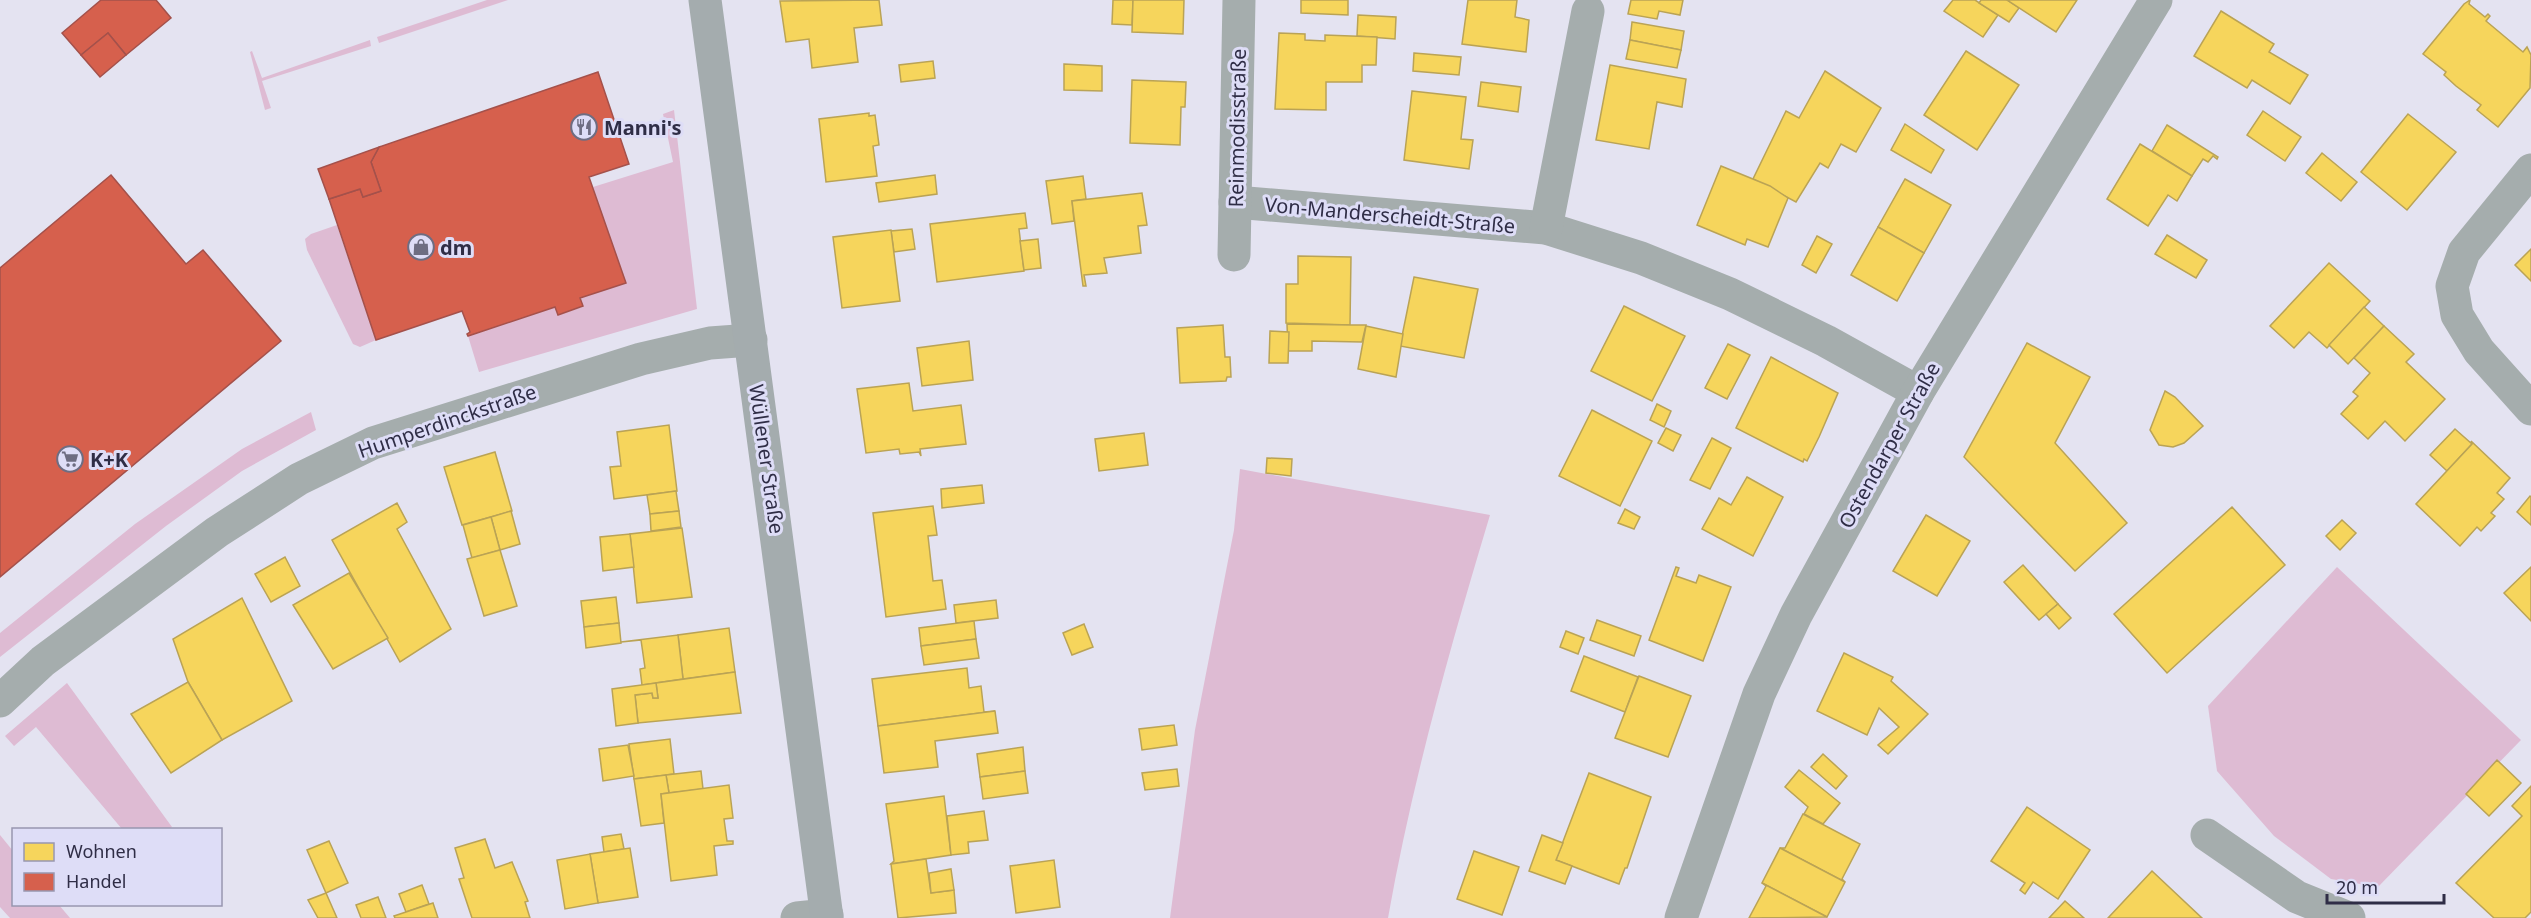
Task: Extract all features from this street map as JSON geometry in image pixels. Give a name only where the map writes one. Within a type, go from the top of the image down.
[{"type":"street","name":"Wüllener Straße","points":[[705,0],[751,340],[817,917]]},
{"type":"street","name":"Reinmodisstraße","points":[[1233,255],[1239,0]]},
{"type":"street","name":"Ostendarper Straße","points":[[1681,918],[1759,694],[1841,531],[1918,392],[2156,0]]},
{"type":"street","points":[[1546,228],[1588,11]]},
{"type":"street","points":[[2531,170],[2464,252],[2452,286],[2457,315],[2479,351],[2531,409]]},
{"type":"street","name":"Von-Manderscheidt-Straße","points":[[1235,202],[1546,228],[1641,258],[1730,294],[1826,342],[1918,392]]},
{"type":"street","name":"Humperdinckstraße","points":[[0,701],[44,661],[217,532],[320,468],[373,443],[581,377],[710,343],[751,340]]},
{"type":"street","points":[[2207,835],[2297,897],[2349,918]]},
{"type":"shaded area","points":[[487,0],[508,0],[379,43],[377,37]]},
{"type":"shaded area","points":[[370,40],[371,46],[262,81],[271,108],[265,110],[250,52],[252,51],[262,78]]},
{"type":"shaded area","points":[[674,110],[697,309],[479,372],[468,336],[555,307],[558,315],[582,307],[580,298],[625,283],[593,187],[673,162],[663,114]]},
{"type":"shaded area","points":[[337,225],[376,340],[360,347],[353,344],[307,250],[305,239],[311,234]]},
{"type":"shaded area","points":[[311,412],[316,430],[242,471],[166,526],[0,657],[0,633],[135,524],[242,449]]},
{"type":"shaded area","points":[[1240,469],[1490,515],[1420,766],[1388,918],[1170,918],[1195,730],[1234,530]]},
{"type":"shaded area","points":[[2337,567],[2521,740],[2378,887],[2331,879],[2274,836],[2217,771],[2208,706]]},
{"type":"shaded area","points":[[67,683],[172,827],[121,828],[36,727],[14,746],[5,736]]},
{"type":"shaded area","points":[[0,835],[12,850],[12,906],[60,906],[70,918],[10,918],[0,907]]},
{"type":"building: Wohnen","points":[[879,0],[882,25],[854,28],[858,62],[812,68],[809,39],[786,42],[780,1]]},
{"type":"building: Wohnen","points":[[1113,0],[1133,0],[1132,25],[1112,24]]},
{"type":"building: Wohnen","points":[[1133,0],[1184,0],[1183,34],[1132,32]]},
{"type":"building: Wohnen","points":[[1301,0],[1348,0],[1348,15],[1301,13]]},
{"type":"building: Wohnen","points":[[1468,0],[1517,0],[1515,17],[1529,20],[1526,52],[1462,44]]},
{"type":"building: Wohnen","points":[[1631,0],[1683,0],[1680,15],[1659,11],[1657,19],[1628,14]]},
{"type":"building: Wohnen","points":[[1953,0],[1975,0],[1998,15],[1983,37],[1944,11]]},
{"type":"building: Wohnen","points":[[1981,0],[2007,0],[2019,8],[2009,22],[1979,3]]},
{"type":"building: Wohnen","points":[[2007,0],[2077,0],[2056,32]]},
{"type":"building: Wohnen","points":[[2470,0],[2469,4],[2485,17],[2488,14],[2490,16],[2486,21],[2523,52],[2527,47],[2531,55],[2530,88],[2498,127],[2477,110],[2481,105],[2456,86],[2444,75],[2446,72],[2423,54],[2464,4]]},
{"type":"building: Wohnen","points":[[2221,11],[2274,44],[2269,52],[2308,75],[2290,104],[2252,80],[2247,88],[2194,56]]},
{"type":"building: Wohnen","points":[[1358,15],[1396,17],[1395,39],[1357,36]]},
{"type":"building: Wohnen","points":[[1632,22],[1684,31],[1681,50],[1630,40]]},
{"type":"building: Wohnen","points":[[1279,33],[1305,34],[1305,40],[1325,41],[1325,35],[1377,37],[1376,65],[1362,65],[1362,82],[1326,82],[1326,110],[1275,109]]},
{"type":"building: Wohnen","points":[[1630,40],[1681,50],[1677,68],[1626,59]]},
{"type":"building: Wohnen","points":[[1966,51],[2019,85],[1977,150],[1924,115]]},
{"type":"building: Wohnen","points":[[1414,53],[1461,57],[1459,75],[1413,71]]},
{"type":"building: Wohnen","points":[[933,61],[935,78],[901,82],[899,65]]},
{"type":"building: Wohnen","points":[[1064,64],[1102,66],[1102,91],[1064,90]]},
{"type":"building: Wohnen","points":[[1610,65],[1686,79],[1682,107],[1657,102],[1649,149],[1596,140]]},
{"type":"building: Wohnen","points":[[1825,71],[1881,108],[1856,152],[1841,144],[1828,168],[1820,163],[1796,202],[1753,179],[1786,111],[1799,118]]},
{"type":"building: Wohnen","points":[[1132,80],[1186,82],[1185,107],[1181,107],[1180,145],[1130,143]]},
{"type":"building: Wohnen","points":[[1481,82],[1521,87],[1518,112],[1478,106]]},
{"type":"building: Wohnen","points":[[1412,91],[1466,97],[1461,139],[1473,140],[1469,169],[1404,160]]},
{"type":"building: Wohnen","points":[[2263,111],[2301,137],[2285,161],[2247,135]]},
{"type":"building: Wohnen","points":[[869,113],[869,116],[875,115],[879,145],[873,146],[877,176],[826,182],[819,119]]},
{"type":"building: Wohnen","points":[[2408,114],[2456,152],[2407,210],[2361,172]]},
{"type":"building: Wohnen","points":[[1905,124],[1944,150],[1931,173],[1891,150]]},
{"type":"building: Wohnen","points":[[2167,125],[2218,157],[2217,159],[2213,156],[2208,162],[2203,159],[2192,176],[2152,151]]},
{"type":"building: Wohnen","points":[[2140,144],[2192,176],[2177,201],[2168,195],[2148,226],[2107,199]]},
{"type":"building: Wohnen","points":[[2322,153],[2357,182],[2341,201],[2306,173]]},
{"type":"building: Wohnen","points":[[1721,166],[1770,186],[1788,198],[1768,247],[1747,239],[1745,245],[1697,225]]},
{"type":"building: Wohnen","points":[[935,175],[937,194],[879,202],[876,183]]},
{"type":"building: Wohnen","points":[[1083,176],[1086,199],[1072,201],[1074,221],[1052,224],[1046,181]]},
{"type":"building: Wohnen","points":[[1905,179],[1951,205],[1924,253],[1878,227]]},
{"type":"building: Wohnen","points":[[1142,193],[1147,225],[1138,226],[1141,253],[1104,258],[1107,273],[1084,275],[1086,286],[1083,286],[1072,201]]},
{"type":"building: Wohnen","points":[[1025,213],[1027,228],[1019,229],[1024,271],[937,282],[930,224]]},
{"type":"building: Wohnen","points":[[1878,227],[1924,253],[1897,301],[1851,275]]},
{"type":"building: Wohnen","points":[[912,229],[915,249],[894,252],[891,231]]},
{"type":"building: Wohnen","points":[[891,230],[900,301],[842,308],[833,237]]},
{"type":"building: Wohnen","points":[[2167,235],[2207,260],[2196,278],[2155,254]]},
{"type":"building: Wohnen","points":[[1817,236],[1832,244],[1816,273],[1802,265]]},
{"type":"building: Wohnen","points":[[1038,239],[1041,268],[1024,270],[1020,241]]},
{"type":"building: Wohnen","points":[[2531,249],[2531,281],[2515,265]]},
{"type":"building: Wohnen","points":[[1298,256],[1351,257],[1350,325],[1286,323],[1286,284],[1298,284]]},
{"type":"building: Wohnen","points":[[2329,263],[2370,301],[2327,348],[2309,332],[2294,348],[2270,326]]},
{"type":"building: Wohnen","points":[[1414,277],[1478,289],[1464,358],[1400,346]]},
{"type":"building: Wohnen","points":[[1624,306],[1685,336],[1652,401],[1591,371]]},
{"type":"building: Wohnen","points":[[2364,307],[2384,326],[2348,364],[2329,345]]},
{"type":"building: Wohnen","points":[[1287,324],[1366,325],[1362,342],[1312,341],[1312,351],[1288,351]]},
{"type":"building: Wohnen","points":[[1223,325],[1225,357],[1230,357],[1231,377],[1227,377],[1226,381],[1180,383],[1177,328]]},
{"type":"building: Wohnen","points":[[1366,326],[1403,334],[1396,377],[1358,369]]},
{"type":"building: Wohnen","points":[[2384,326],[2414,354],[2406,362],[2445,399],[2405,441],[2385,421],[2368,439],[2341,414],[2358,396],[2353,392],[2370,373],[2354,358]]},
{"type":"building: Wohnen","points":[[1270,331],[1289,332],[1288,363],[1269,363]]},
{"type":"building: Wohnen","points":[[969,341],[973,380],[922,386],[917,348]]},
{"type":"building: Wohnen","points":[[2027,343],[2090,377],[2055,443],[2127,523],[2075,571],[1964,457]]},
{"type":"building: Wohnen","points":[[1728,344],[1750,355],[1727,399],[1705,388]]},
{"type":"building: Wohnen","points":[[1771,357],[1838,393],[1807,461],[1804,459],[1803,462],[1736,428]]},
{"type":"building: Wohnen","points":[[909,383],[913,411],[961,405],[966,444],[920,449],[921,456],[919,452],[900,454],[899,449],[866,453],[857,389]]},
{"type":"building: Wohnen","points":[[2165,391],[2175,397],[2203,426],[2184,443],[2173,447],[2159,445],[2150,430]]},
{"type":"building: Wohnen","points":[[1657,404],[1671,411],[1664,427],[1650,420]]},
{"type":"building: Wohnen","points":[[1592,410],[1652,441],[1620,506],[1559,476]]},
{"type":"building: Wohnen","points":[[669,425],[677,491],[614,499],[610,467],[621,466],[617,432]]},
{"type":"building: Wohnen","points":[[1666,428],[1681,435],[1673,451],[1658,443]]},
{"type":"building: Wohnen","points":[[2455,429],[2472,444],[2447,471],[2430,455]]},
{"type":"building: Wohnen","points":[[1144,433],[1148,465],[1099,471],[1095,439]]},
{"type":"building: Wohnen","points":[[1712,438],[1731,448],[1710,489],[1690,480]]},
{"type":"building: Wohnen","points":[[2471,441],[2510,478],[2497,493],[2504,499],[2491,513],[2495,516],[2481,531],[2477,527],[2460,546],[2416,504],[2472,444]]},
{"type":"building: Wohnen","points":[[495,452],[512,511],[462,525],[444,467]]},
{"type":"building: Wohnen","points":[[1267,458],[1292,459],[1291,476],[1266,473]]},
{"type":"building: Wohnen","points":[[1747,477],[1783,497],[1753,556],[1702,529],[1719,498],[1731,505]]},
{"type":"building: Wohnen","points":[[982,485],[984,503],[942,508],[941,489]]},
{"type":"building: Wohnen","points":[[676,491],[679,511],[650,514],[647,495]]},
{"type":"building: Wohnen","points":[[2531,497],[2531,525],[2517,512]]},
{"type":"building: Wohnen","points":[[397,503],[407,522],[397,529],[451,629],[400,662],[332,540]]},
{"type":"building: Wohnen","points":[[933,506],[937,535],[928,536],[933,581],[942,580],[946,609],[886,617],[873,513]]},
{"type":"building: Wohnen","points":[[2232,507],[2285,565],[2167,673],[2114,614]]},
{"type":"building: Wohnen","points":[[1625,509],[1640,517],[1634,529],[1618,523]]},
{"type":"building: Wohnen","points":[[511,511],[520,544],[500,550],[491,517]]},
{"type":"building: Wohnen","points":[[679,511],[681,527],[651,531],[650,514]]},
{"type":"building: Wohnen","points":[[1926,515],[1970,541],[1937,596],[1893,571]]},
{"type":"building: Wohnen","points":[[491,517],[500,550],[472,558],[463,525]]},
{"type":"building: Wohnen","points":[[2342,520],[2356,533],[2340,550],[2326,536]]},
{"type":"building: Wohnen","points":[[682,528],[692,597],[637,603],[630,534]]},
{"type":"building: Wohnen","points":[[630,534],[634,567],[603,571],[600,537]]},
{"type":"building: Wohnen","points":[[500,550],[517,606],[484,616],[467,559]]},
{"type":"building: Wohnen","points":[[285,557],[300,586],[271,602],[255,574]]},
{"type":"building: Wohnen","points":[[2023,565],[2058,604],[2039,620],[2004,582]]},
{"type":"building: Wohnen","points":[[1676,567],[1679,568],[1676,576],[1696,583],[1699,575],[1731,587],[1703,661],[1649,640]]},
{"type":"building: Wohnen","points":[[2531,567],[2531,621],[2504,593]]},
{"type":"building: Wohnen","points":[[349,573],[388,638],[333,669],[293,605]]},
{"type":"building: Wohnen","points":[[616,597],[619,623],[584,627],[581,601]]},
{"type":"building: Wohnen","points":[[242,598],[292,701],[222,740],[188,682],[173,639]]},
{"type":"building: Wohnen","points":[[996,600],[998,618],[956,623],[954,605]]},
{"type":"building: Wohnen","points":[[2058,604],[2071,618],[2059,629],[2046,614]]},
{"type":"building: Wohnen","points":[[1597,620],[1641,636],[1634,656],[1590,640]]},
{"type":"building: Wohnen","points":[[974,621],[976,639],[921,646],[919,628]]},
{"type":"building: Wohnen","points":[[619,623],[621,643],[586,648],[584,627]]},
{"type":"building: Wohnen","points":[[1084,624],[1093,647],[1072,655],[1063,633]]},
{"type":"building: Wohnen","points":[[729,628],[735,672],[683,679],[678,635]]},
{"type":"building: Wohnen","points":[[1566,631],[1584,638],[1578,654],[1560,647]]},
{"type":"building: Wohnen","points":[[678,635],[683,679],[642,685],[640,669],[645,668],[641,640],[621,642]]},
{"type":"building: Wohnen","points":[[976,639],[979,658],[924,665],[921,646]]},
{"type":"building: Wohnen","points":[[1844,653],[1893,677],[1891,681],[1928,714],[1888,754],[1878,745],[1899,727],[1879,708],[1867,735],[1817,711]]},
{"type":"building: Wohnen","points":[[1584,656],[1638,677],[1625,712],[1571,691]]},
{"type":"building: Wohnen","points":[[967,668],[969,688],[981,686],[984,712],[995,711],[878,726],[872,679]]},
{"type":"building: Wohnen","points":[[735,672],[741,713],[638,723],[635,695],[652,693],[653,698],[658,698],[656,683]]},
{"type":"building: Wohnen","points":[[1639,676],[1691,696],[1668,757],[1615,738]]},
{"type":"building: Wohnen","points":[[188,682],[222,740],[171,773],[131,714]]},
{"type":"building: Wohnen","points":[[656,683],[658,698],[653,698],[652,693],[635,695],[638,723],[616,726],[612,689]]},
{"type":"building: Wohnen","points":[[995,711],[998,733],[935,741],[938,767],[884,773],[878,726]]},
{"type":"building: Wohnen","points":[[1174,725],[1177,745],[1142,750],[1139,729]]},
{"type":"building: Wohnen","points":[[670,739],[674,774],[634,779],[629,744]]},
{"type":"building: Wohnen","points":[[628,745],[634,776],[603,781],[599,749]]},
{"type":"building: Wohnen","points":[[1023,747],[1025,771],[980,777],[977,754]]},
{"type":"building: Wohnen","points":[[1823,754],[1847,776],[1836,789],[1811,767]]},
{"type":"building: Wohnen","points":[[2497,760],[2521,783],[2489,816],[2466,794]]},
{"type":"building: Wohnen","points":[[1177,769],[1179,786],[1145,790],[1142,773]]},
{"type":"building: Wohnen","points":[[1799,770],[1840,803],[1823,824],[1804,814],[1808,807],[1785,787]]},
{"type":"building: Wohnen","points":[[701,771],[703,789],[669,793],[666,775]]},
{"type":"building: Wohnen","points":[[1025,771],[1028,793],[983,799],[980,777]]},
{"type":"building: Wohnen","points":[[1589,773],[1651,797],[1627,868],[1619,884],[1556,860]]},
{"type":"building: Wohnen","points":[[666,775],[669,793],[661,794],[664,823],[641,826],[634,779]]},
{"type":"building: Wohnen","points":[[729,785],[733,818],[724,819],[727,841],[733,841],[733,844],[714,846],[717,875],[671,881],[661,794]]},
{"type":"building: Wohnen","points":[[2531,786],[2531,912],[2525,918],[2494,918],[2456,883],[2522,816],[2512,806]]},
{"type":"building: Wohnen","points":[[944,796],[951,855],[891,864],[894,861],[886,804]]},
{"type":"building: Wohnen","points":[[2027,807],[2090,850],[2058,899],[2033,882],[2025,894],[2020,890],[2025,883],[1991,861]]},
{"type":"building: Wohnen","points":[[984,811],[988,840],[968,842],[969,853],[951,855],[947,816]]},
{"type":"building: Wohnen","points":[[1803,814],[1860,844],[1842,879],[1845,882],[1780,848],[1785,848]]},
{"type":"building: Wohnen","points":[[621,834],[624,849],[604,852],[602,837]]},
{"type":"building: Wohnen","points":[[1542,835],[1563,843],[1556,860],[1572,866],[1565,884],[1529,871]]},
{"type":"building: Wohnen","points":[[485,839],[495,868],[512,862],[528,901],[525,902],[530,918],[472,918],[459,879],[464,878],[455,848]]},
{"type":"building: Wohnen","points":[[329,841],[348,883],[326,893],[307,850]]},
{"type":"building: Wohnen","points":[[630,848],[638,897],[598,903],[590,854]]},
{"type":"building: Wohnen","points":[[1780,848],[1845,882],[1827,917],[1762,883]]},
{"type":"building: Wohnen","points":[[1474,851],[1519,867],[1502,915],[1457,899]]},
{"type":"building: Wohnen","points":[[590,854],[598,903],[565,909],[557,860]]},
{"type":"building: Wohnen","points":[[926,859],[931,893],[954,890],[956,913],[898,918],[891,864]]},
{"type":"building: Wohnen","points":[[1054,860],[1060,907],[1016,913],[1010,866]]},
{"type":"building: Wohnen","points":[[951,869],[954,890],[931,893],[929,873]]},
{"type":"building: Wohnen","points":[[2152,871],[2202,918],[2108,918]]},
{"type":"building: Wohnen","points":[[1762,883],[1827,917],[1749,918],[1766,886]]},
{"type":"building: Wohnen","points":[[422,885],[429,904],[406,912],[399,894]]},
{"type":"building: Wohnen","points":[[326,893],[337,918],[318,918],[308,900]]},
{"type":"building: Wohnen","points":[[378,897],[386,918],[361,918],[356,905]]},
{"type":"building: Wohnen","points":[[2065,901],[2084,918],[2049,918]]},
{"type":"building: Wohnen","points":[[433,903],[438,918],[395,918],[394,916]]},
{"type":"building: Handel","points":[[101,0],[156,0],[171,18],[126,55],[108,33],[81,55],[62,33]]},
{"type":"building: Handel","points":[[108,33],[126,55],[100,77],[81,55]]},
{"type":"building: Handel","points":[[598,72],[629,164],[589,177],[626,283],[580,298],[583,306],[558,315],[555,307],[468,336],[470,332],[462,311],[376,340],[329,199],[360,189],[363,197],[381,191],[371,162],[379,147]]},
{"type":"building: Handel","points":[[379,147],[371,162],[381,191],[363,197],[360,189],[329,199],[318,169]]},
{"type":"building: Handel","name":"K+K","points":[[111,175],[186,264],[203,250],[281,341],[0,577],[0,268]]},
{"type":"place","name":"Manni's","points":[[584,127]]},
{"type":"place","name":"dm","points":[[421,247]]},
{"type":"place","name":"K+K","points":[[70,459]]}]
